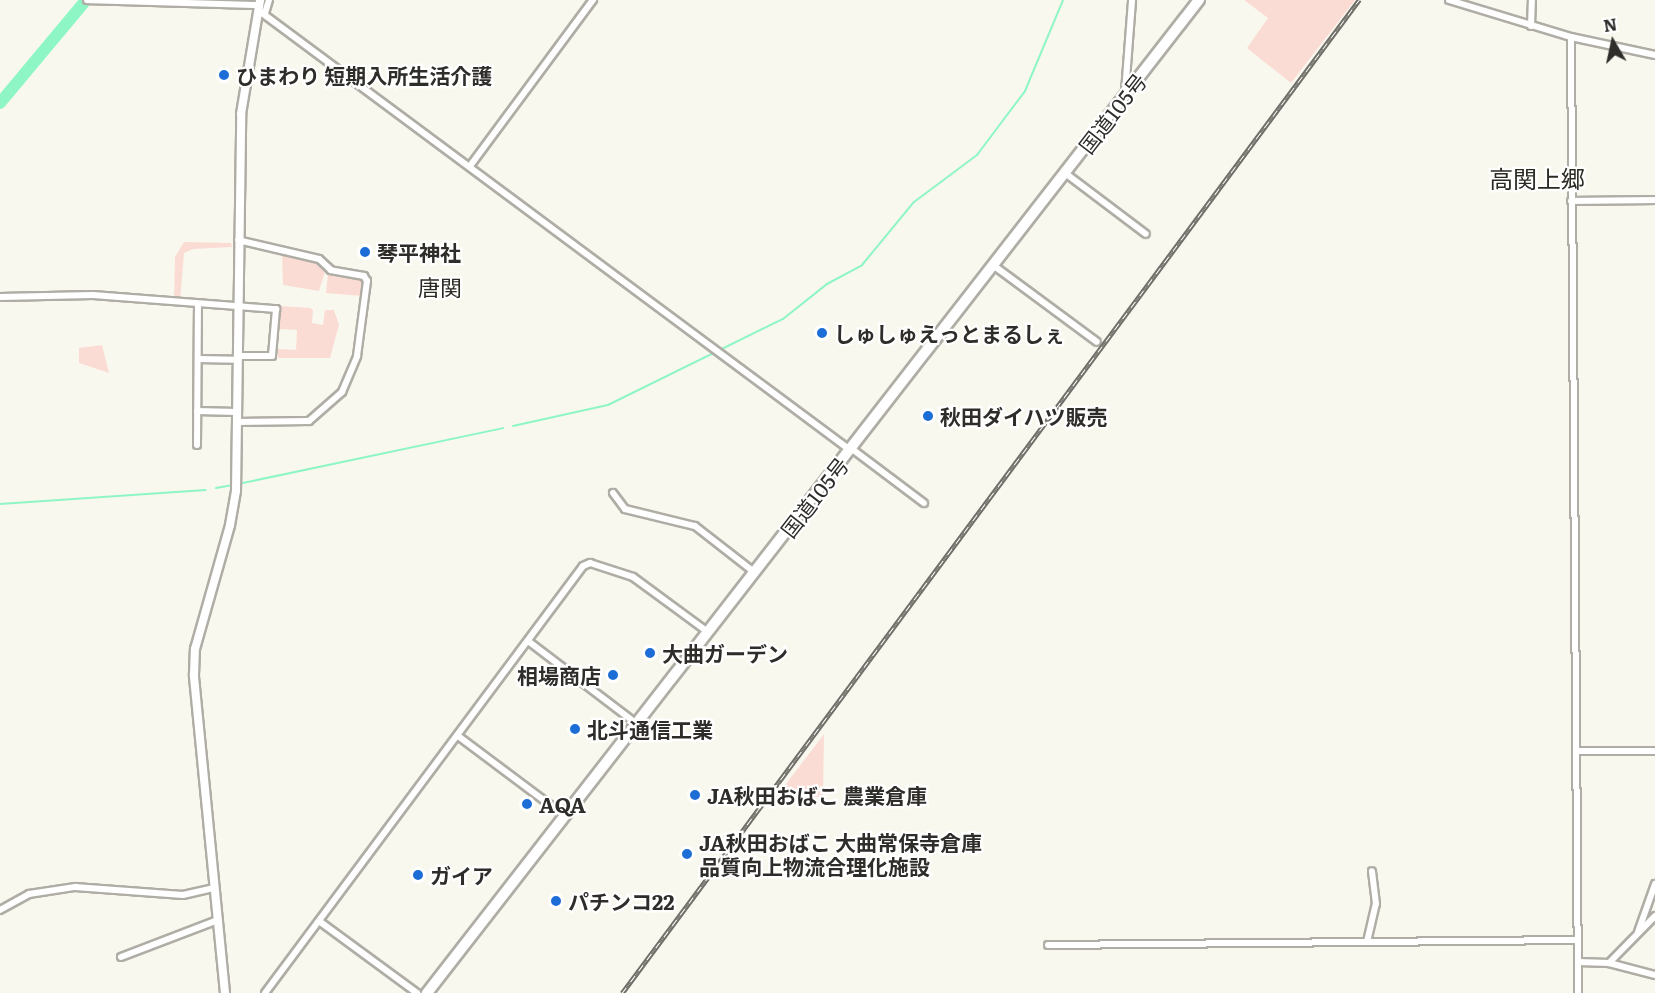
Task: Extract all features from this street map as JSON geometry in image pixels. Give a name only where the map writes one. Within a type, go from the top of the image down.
[{"type":"highway","name":"国道105号","points":[[427,993],[1199,0]]},
{"type":"street","points":[[225,993],[194,675],[195,650],[230,525],[236,485],[241,114],[261,7],[269,0]]},
{"type":"street","points":[[470,166],[593,0]]},
{"type":"street","points":[[1125,97],[1132,0]]},
{"type":"street","points":[[1449,0],[1571,37],[1655,55]]},
{"type":"street","points":[[1531,26],[1532,0]]},
{"type":"street","points":[[88,1],[261,7],[470,166],[924,503]]},
{"type":"street","points":[[1571,37],[1578,993]]},
{"type":"street","points":[[1065,173],[1146,234]]},
{"type":"street","points":[[1571,201],[1655,200]]},
{"type":"street","points":[[236,422],[309,421],[342,392],[357,356],[367,281],[364,276],[331,270],[319,259],[238,240]]},
{"type":"street","points":[[993,265],[1097,342]]},
{"type":"street","points":[[0,297],[93,295],[198,306],[276,309],[272,356],[198,359]]},
{"type":"street","points":[[197,445],[198,306]]},
{"type":"street","points":[[197,411],[237,412]]},
{"type":"street","points":[[613,493],[625,508],[695,526],[754,572]]},
{"type":"street","points":[[265,993],[583,566],[590,563],[633,577],[708,632]]},
{"type":"street","points":[[528,641],[637,724]]},
{"type":"street","points":[[458,736],[565,816]]},
{"type":"street","points":[[1576,751],[1655,751]]},
{"type":"street","points":[[1367,942],[1376,904],[1372,871]]},
{"type":"street","points":[[1638,933],[1655,884]]},
{"type":"street","points":[[0,910],[29,894],[75,887],[183,895],[214,888]]},
{"type":"street","points":[[1609,963],[1655,916]]},
{"type":"street","points":[[121,957],[218,920]]},
{"type":"street","points":[[319,921],[417,993]]},
{"type":"street","points":[[1048,945],[1578,940]]},
{"type":"street","points":[[1578,962],[1609,963],[1655,975]]},
{"type":"shaded area","points":[[1244,0],[1355,0],[1291,83],[1247,48],[1268,18]]},
{"type":"shaded area","points":[[184,242],[231,243],[232,247],[193,249],[184,253],[180,302],[174,300],[175,257]]},
{"type":"shaded area","points":[[282,253],[320,263],[325,272],[319,291],[283,285]]},
{"type":"shaded area","points":[[328,273],[359,278],[364,285],[362,296],[326,293]]},
{"type":"shaded area","points":[[280,306],[310,308],[313,310],[312,323],[323,325],[325,310],[334,310],[339,325],[330,358],[278,358],[278,349],[296,350],[297,330],[279,329]]},
{"type":"shaded area","points":[[102,345],[109,373],[79,363],[79,348]]},
{"type":"shaded area","points":[[824,734],[823,797],[776,797]]},
{"type":"waterway","points":[[0,103],[86,0]]},
{"type":"waterway","points":[[513,426],[608,405],[783,319],[827,284],[862,265],[914,202],[977,155],[1025,91],[1063,0]]},
{"type":"waterway","points":[[238,484],[503,428]]},
{"type":"waterway","points":[[216,488],[233,485]]},
{"type":"waterway","points":[[0,504],[206,490]]},
{"type":"railway","points":[[622,993],[1359,0]]},
{"type":"place","name":"ひまわり 短期入所生活介護","points":[[224,75]]},
{"type":"place","name":"琴平神社","points":[[365,252]]},
{"type":"place","name":"しゅしゅえっとまるしぇ","points":[[822,333]]},
{"type":"place","name":"秋田ダイハツ販売","points":[[928,416]]},
{"type":"place","name":"大曲ガーデン","points":[[650,653]]},
{"type":"place","name":"相場商店","points":[[613,675]]},
{"type":"place","name":"北斗通信工業","points":[[575,729]]},
{"type":"place","name":"JA秋田おばこ 農業倉庫","points":[[695,795]]},
{"type":"place","name":"AQA","points":[[527,804]]},
{"type":"place","name":"JA秋田おばこ 大曲常保寺倉庫 品質向上物流合理化施設","points":[[687,854]]},
{"type":"place","name":"ガイア","points":[[418,875]]},
{"type":"place","name":"パチンコ22","points":[[556,901]]},
{"type":"district","name":"高関上郷","points":[[1537,178]]},
{"type":"district","name":"唐関","points":[[440,287]]}]
